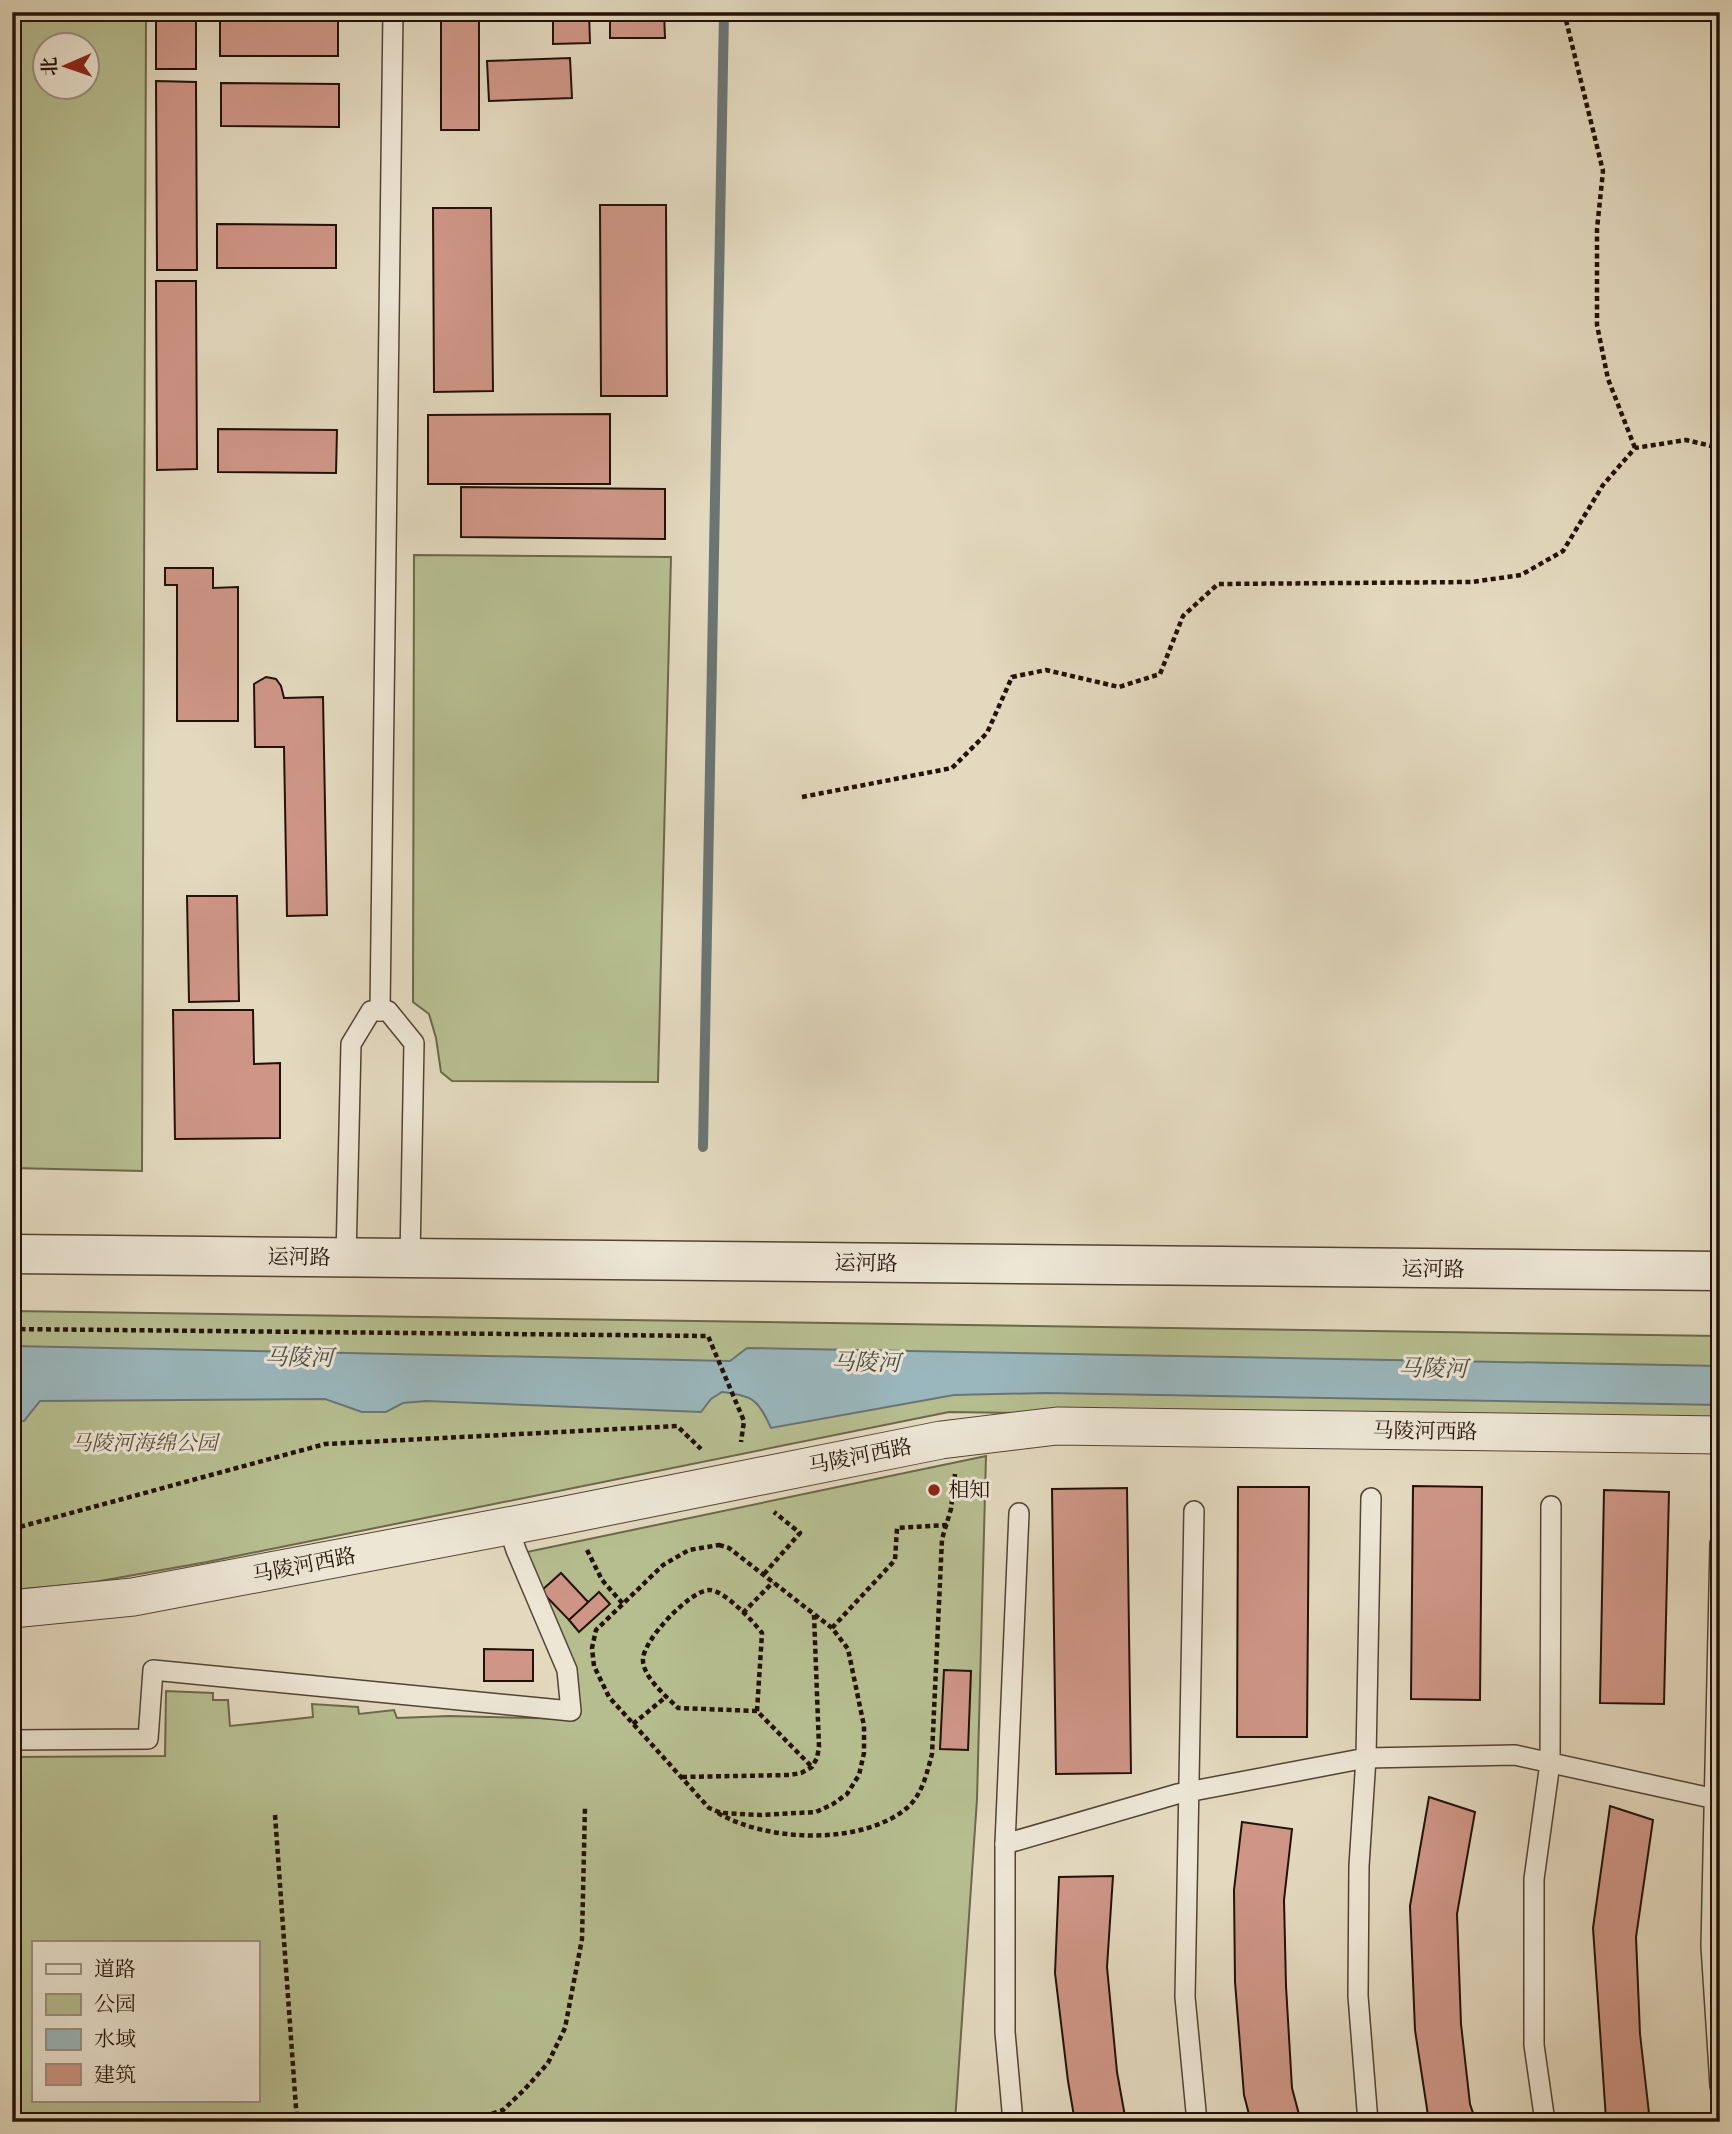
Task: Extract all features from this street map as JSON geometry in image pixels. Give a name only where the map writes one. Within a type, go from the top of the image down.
[{"type":"street","name":"运河路","points":[[12,1254],[1720,1271]]},
{"type":"street","name":"马陵河西路","points":[[12,1609],[133,1597],[956,1438],[1057,1426],[1720,1435]]},
{"type":"lane","points":[[380,1011],[393,12]]},
{"type":"lane","points":[[346,1258],[351,1044],[371,1011],[388,1011],[414,1043],[410,1258]]},
{"type":"lane","points":[[1368,2122],[1358,1996],[1359,1866],[1366,1758],[1371,1498]]},
{"type":"lane","points":[[1545,2122],[1534,2045],[1534,1879],[1550,1763],[1551,1506]]},
{"type":"lane","points":[[1194,1511],[1185,1997],[1197,2122]]},
{"type":"lane","points":[[1013,2122],[1005,2032],[1005,1844],[1019,1513]]},
{"type":"lane","points":[[12,1740],[148,1740],[153,1670],[571,1711],[567,1670],[508,1526]]},
{"type":"lane","points":[[1720,1544],[1717,1799],[1711,1946],[1720,2086]]},
{"type":"lane","points":[[1005,1844],[1188,1791],[1366,1758],[1515,1755],[1717,1799]]},
{"type":"path","points":[[1564,12],[1603,171],[1597,229],[1597,325],[1608,379],[1635,448]]},
{"type":"path","points":[[802,797],[952,768],[986,733],[1012,677],[1046,670],[1119,687],[1160,674],[1183,616],[1219,584],[1472,582],[1521,575],[1563,551],[1603,485],[1635,448],[1686,440],[1720,448]]},
{"type":"path","points":[[12,1329],[708,1336],[744,1421]]},
{"type":"path","points":[[12,1529],[325,1444],[677,1426],[736,1481],[800,1532],[764,1574]]},
{"type":"path","points":[[709,1808],[721,1813],[797,1814],[816,1812],[847,1794],[859,1775],[864,1753],[864,1726],[848,1649],[832,1628],[729,1548],[719,1545],[690,1550],[674,1557],[596,1630],[592,1648],[594,1666],[609,1697],[709,1808],[747,1828],[799,1835],[859,1831],[888,1821],[909,1805],[924,1784],[932,1754],[942,1539],[954,1492],[956,1438]]},
{"type":"path","points":[[573,1513],[602,1580],[623,1604]]},
{"type":"path","points":[[832,1628],[895,1560],[897,1528],[947,1525]]},
{"type":"path","points":[[743,1613],[773,1582]]},
{"type":"path","points":[[757,1711],[762,1633],[721,1593],[711,1590],[702,1592],[691,1598],[649,1639],[643,1650],[645,1670],[678,1708],[757,1711],[812,1767]]},
{"type":"path","points":[[681,1777],[789,1775],[812,1767],[817,1758],[819,1735],[814,1615]]},
{"type":"path","points":[[633,1724],[667,1696]]},
{"type":"path","points":[[468,2122],[503,2110],[524,2090],[548,2063],[565,2028],[582,1939],[585,1807]]},
{"type":"path","points":[[275,1815],[298,2122]]},
{"type":"green space","points":[[12,12],[146,12],[142,1171],[12,1168]]},
{"type":"green space","points":[[414,555],[671,557],[658,1082],[452,1081],[441,1072],[429,1014],[413,1002]]},
{"type":"green space","name":"马陵河海绵公园","points":[[12,1311],[1720,1336],[1720,1423],[949,1412],[207,1562],[89,1583],[12,1590]]},
{"type":"green space","points":[[986,1456],[977,1799],[955,2122],[12,2122],[12,1757],[165,1756],[166,1691],[213,1693],[213,1700],[228,1700],[230,1726],[313,1717],[312,1704],[358,1707],[359,1714],[394,1710],[397,1718],[449,1716],[572,1719],[527,1552]]},
{"type":"water","name":"马陵河","points":[[12,1346],[730,1361],[747,1348],[1720,1366],[1720,1405],[1046,1393],[954,1395],[771,1428],[753,1401],[741,1395],[722,1392],[711,1399],[701,1412],[426,1401],[403,1403],[386,1412],[362,1412],[325,1399],[40,1401],[24,1421],[12,1422]]},
{"type":"building","points":[[156,12],[196,12],[196,69],[156,69]]},
{"type":"building","points":[[441,12],[479,12],[479,130],[441,130]]},
{"type":"building","points":[[553,12],[589,12],[590,43],[553,44]]},
{"type":"building","points":[[610,12],[664,12],[665,38],[610,38]]},
{"type":"building","points":[[220,13],[338,13],[338,56],[220,56]]},
{"type":"building","points":[[570,58],[572,98],[489,101],[487,61]]},
{"type":"building","points":[[156,81],[196,82],[197,270],[157,270]]},
{"type":"building","points":[[221,83],[339,84],[339,127],[221,126]]},
{"type":"building","points":[[600,205],[666,205],[667,396],[601,396]]},
{"type":"building","points":[[433,208],[491,208],[493,391],[434,392]]},
{"type":"building","points":[[217,224],[336,225],[336,268],[217,268]]},
{"type":"building","points":[[156,281],[196,281],[197,469],[157,470]]},
{"type":"building","points":[[610,414],[610,484],[428,484],[428,415]]},
{"type":"building","points":[[218,429],[337,430],[336,473],[218,472]]},
{"type":"building","points":[[461,487],[665,489],[665,539],[461,537]]},
{"type":"building","points":[[165,568],[213,568],[213,588],[238,587],[238,721],[177,721],[177,585],[165,585]]},
{"type":"building","points":[[266,677],[276,679],[284,698],[323,697],[327,915],[287,916],[284,747],[255,747],[254,684]]},
{"type":"building","points":[[187,896],[237,896],[239,1001],[189,1002]]},
{"type":"building","points":[[173,1010],[253,1010],[254,1064],[280,1063],[280,1138],[175,1139]]},
{"type":"building","points":[[1413,1486],[1482,1487],[1480,1700],[1411,1699]]},
{"type":"building","points":[[1238,1487],[1309,1487],[1307,1737],[1237,1737]]},
{"type":"building","points":[[1127,1488],[1131,1773],[1056,1774],[1052,1489]]},
{"type":"building","points":[[1604,1490],[1669,1492],[1664,1704],[1600,1703]]},
{"type":"building","points":[[561,1573],[589,1603],[569,1620],[541,1591]]},
{"type":"building","points":[[599,1592],[610,1604],[579,1632],[569,1620]]},
{"type":"building","points":[[484,1649],[533,1650],[533,1681],[484,1681]]},
{"type":"building","points":[[944,1670],[971,1671],[968,1750],[940,1749]]},
{"type":"building","points":[[1429,1797],[1475,1812],[1457,1914],[1461,2024],[1470,2104],[1476,2122],[1429,2122],[1415,2030],[1410,1906]]},
{"type":"building","points":[[1610,1806],[1653,1820],[1636,1937],[1640,2034],[1650,2122],[1607,2122],[1606,2119],[1593,1928]]},
{"type":"building","points":[[1242,1822],[1292,1829],[1284,1900],[1286,1986],[1292,2088],[1301,2122],[1251,2122],[1244,2095],[1235,1982],[1234,1890]]},
{"type":"building","points":[[1113,1876],[1107,1967],[1117,2072],[1126,2122],[1075,2122],[1055,1973],[1059,1877]]},
{"type":"waterway","points":[[703,1147],[724,12]]},
{"type":"place","name":"相知","points":[[934,1490]]}]
